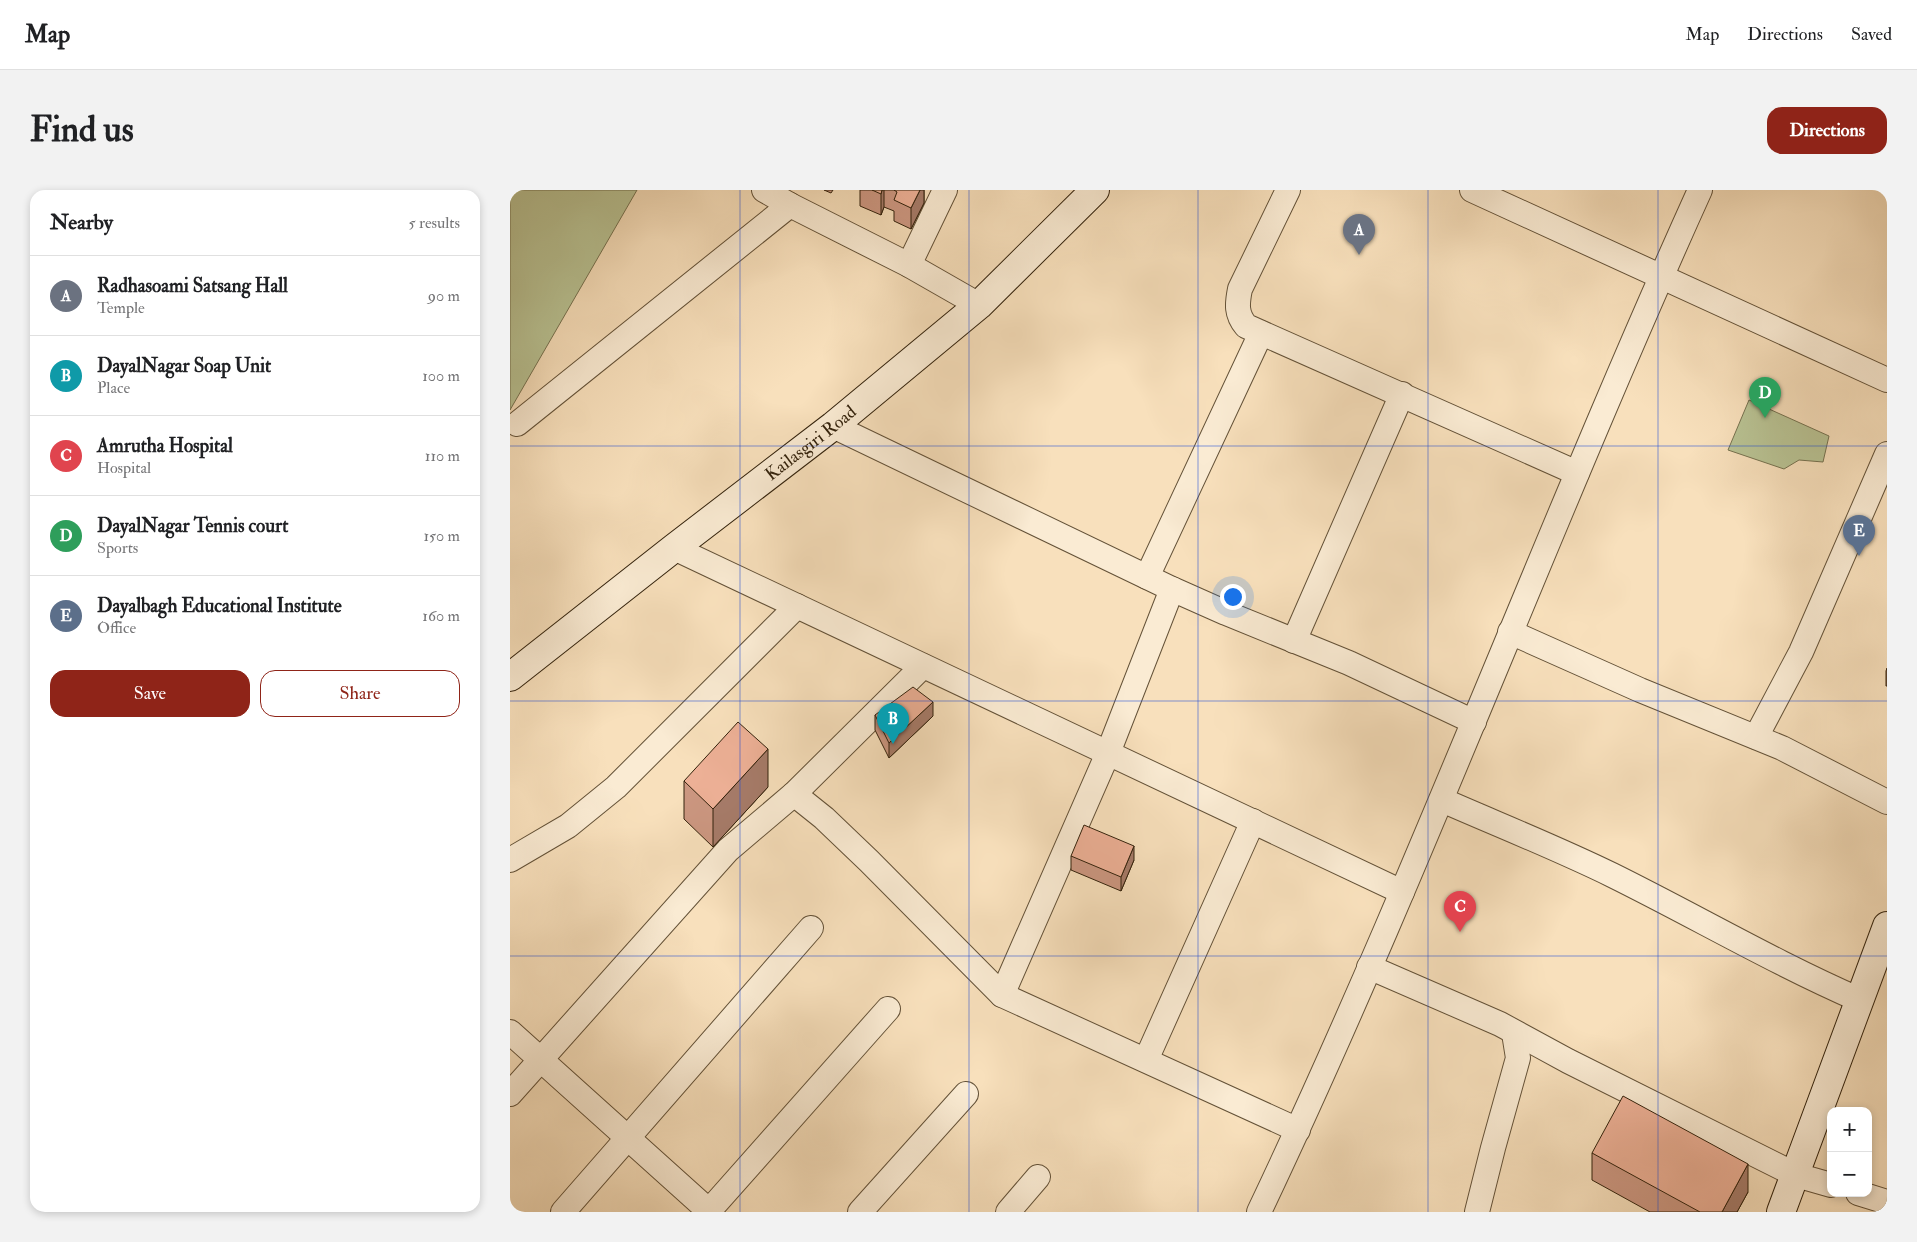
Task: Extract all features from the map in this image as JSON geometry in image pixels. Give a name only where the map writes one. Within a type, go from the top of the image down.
[{"type":"street","points":[[764,190],[909,265],[979,305]]},
{"type":"street","points":[[909,265],[945,190]]},
{"type":"street","name":"Kailasgiri Road","points":[[510,677],[833,426],[979,305],[1095,190]]},
{"type":"street","points":[[1288,190],[1240,289],[1237,306],[1239,318],[1246,326],[1577,473]]},
{"type":"street","points":[[1472,190],[1887,380]]},
{"type":"street","points":[[1259,1212],[1298,1130],[1442,800],[1577,473],[1700,190]]},
{"type":"street","points":[[517,424],[790,205]]},
{"type":"street","points":[[1147,577],[1262,333]]},
{"type":"street","points":[[1294,641],[1402,394]]},
{"type":"street","points":[[833,426],[1172,589],[1349,663],[1474,722]]},
{"type":"street","points":[[1756,737],[1801,652],[1887,454]]},
{"type":"street","points":[[674,548],[1402,892]]},
{"type":"street","points":[[1002,995],[1108,753],[1172,589]]},
{"type":"street","points":[[510,860],[568,826],[616,787],[797,606]]},
{"type":"street","points":[[1510,632],[1640,690],[1782,748],[1887,802]]},
{"type":"street","points":[[510,1094],[728,850],[794,794],[923,666]]},
{"type":"street","points":[[794,794],[824,818],[870,861],[1002,995],[1298,1130]]},
{"type":"street","points":[[1442,800],[1612,875],[1818,981],[1860,1000]]},
{"type":"street","points":[[1146,1060],[1253,821]]},
{"type":"street","points":[[1781,1212],[1887,926]]},
{"type":"street","points":[[563,1212],[811,928]]},
{"type":"street","points":[[1369,967],[1500,1024],[1796,1175],[1827,1184]]},
{"type":"street","points":[[510,1032],[629,1137],[709,1212],[888,1009]]},
{"type":"street","points":[[1478,1212],[1493,1148],[1518,1058],[1514,1032]]},
{"type":"street","points":[[860,1212],[966,1094]]},
{"type":"street","points":[[1008,1212],[1038,1177]]},
{"type":"street","points":[[1871,1197],[1887,1202]]},
{"type":"green space","points":[[510,190],[637,190],[510,410]]},
{"type":"green space","points":[[1749,400],[1829,436],[1823,462],[1799,460],[1784,469],[1728,450]]},
{"type":"building","points":[[872,190],[882,190],[881,194]]},
{"type":"building","points":[[894,190],[920,190],[911,208],[894,200],[897,192]]},
{"type":"building","points":[[913,687],[933,702],[889,743],[875,715]]},
{"type":"building","points":[[738,722],[768,749],[713,809],[684,781]]},
{"type":"building","points":[[1084,825],[1134,846],[1121,877],[1071,856]]},
{"type":"building","points":[[1623,1096],[1748,1164],[1722,1212],[1700,1212],[1592,1153]]},
{"type":"place","name":"Radhasoami Satsang Hall","points":[[1359,255]]},
{"type":"place","name":"DayalNagar Tennis court","points":[[1765,418]]},
{"type":"place","name":"Dayalbagh Educational Institute","points":[[1859,556]]},
{"type":"place","name":"DayalNagar Soap Unit","points":[[893,744]]},
{"type":"place","name":"Amrutha Hospital","points":[[1460,932]]}]
